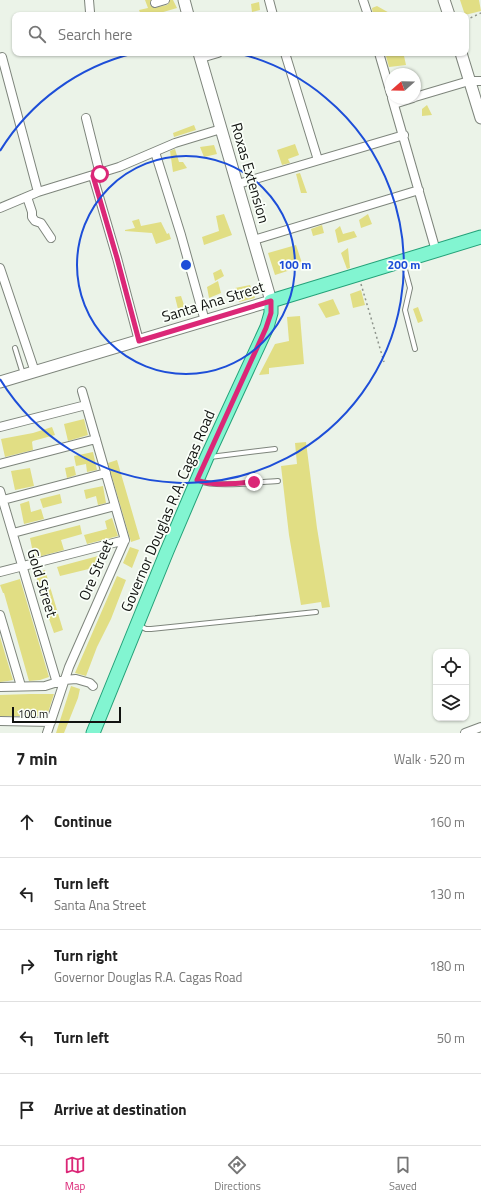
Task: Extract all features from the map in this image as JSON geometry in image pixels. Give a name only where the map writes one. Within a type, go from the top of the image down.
[{"type":"main road","points":[[184,0],[187,12]]},
{"type":"main road","points":[[444,0],[448,12]]},
{"type":"main road","name":"Roxas Extension","points":[[200,56],[271,301]]},
{"type":"main road","points":[[462,56],[481,118]]},
{"type":"main road","name":"Santa Ana Street","points":[[0,382],[481,237]]},
{"type":"main road","name":"Governor Douglas R.A. Cagas Road","points":[[93,733],[197,480],[266,328],[271,313],[271,301]]},
{"type":"street","points":[[89,0],[90,12]]},
{"type":"street","points":[[155,3],[165,0]]},
{"type":"street","points":[[269,0],[273,12]]},
{"type":"street","points":[[363,0],[367,12]]},
{"type":"street","points":[[286,56],[318,160]]},
{"type":"street","points":[[380,56],[385,74]]},
{"type":"street","points":[[2,57],[38,192]]},
{"type":"street","points":[[421,96],[470,81],[481,81]]},
{"type":"street","points":[[394,104],[436,250]]},
{"type":"street","points":[[86,118],[97,175],[139,341]]},
{"type":"street","points":[[0,208],[38,192],[119,167],[175,143],[221,129]]},
{"type":"street","points":[[238,184],[404,135]]},
{"type":"street","points":[[155,152],[181,234],[204,321]]},
{"type":"street","points":[[254,240],[419,190]]},
{"type":"street","points":[[27,197],[32,212],[32,217],[35,222],[41,223],[51,238]]},
{"type":"street","points":[[0,268],[29,374]]},
{"type":"street","name":"Ore Street","points":[[47,733],[61,682],[125,540],[82,391]]},
{"type":"street","points":[[0,427],[86,405]]},
{"type":"street","points":[[0,464],[96,439]]},
{"type":"street","points":[[3,500],[106,473]]},
{"type":"street","name":"Gold Street","points":[[0,491],[22,566],[61,682]]},
{"type":"street","points":[[13,533],[115,506]]},
{"type":"street","points":[[0,572],[125,540]]},
{"type":"street","points":[[0,616],[21,686]]},
{"type":"street","points":[[0,687],[45,686],[61,682]]},
{"type":"street","points":[[0,722],[51,722]]},
{"type":"street","points":[[465,733],[481,727]]},
{"type":"lane","points":[[403,261],[410,288],[406,303],[406,317],[415,349]]},
{"type":"lane","points":[[15,348],[29,374]]},
{"type":"lane","points":[[207,457],[275,449]]},
{"type":"lane","points":[[197,480],[204,483],[220,484],[278,481]]},
{"type":"lane","points":[[137,625],[146,629],[151,629],[316,612]]},
{"type":"path","points":[[469,19],[481,13]]},
{"type":"path","points":[[358,274],[384,362]]},
{"type":"building","points":[[145,0],[151,0],[150,5],[154,8],[167,5],[170,0],[173,0],[177,8],[163,12],[140,12],[139,10],[148,8]]},
{"type":"building","points":[[460,0],[479,0],[481,11],[469,14],[469,12],[464,12]]},
{"type":"building","points":[[259,2],[260,10],[252,12],[251,4]]},
{"type":"building","points":[[377,6],[388,12],[373,12],[372,8]]},
{"type":"building","points":[[386,56],[404,56],[406,65],[389,67]]},
{"type":"building","points":[[427,105],[432,115],[422,116],[422,109]]},
{"type":"building","points":[[194,125],[196,130],[174,137],[173,133]]},
{"type":"building","points":[[295,144],[299,155],[288,159],[290,163],[282,165],[277,150]]},
{"type":"building","points":[[214,145],[217,154],[204,157],[200,147]]},
{"type":"building","points":[[175,149],[179,162],[183,162],[187,168],[173,172],[170,151]]},
{"type":"building","points":[[300,173],[307,193],[301,193],[296,174]]},
{"type":"building","points":[[224,214],[232,235],[204,245],[202,237],[219,231],[216,216]]},
{"type":"building","points":[[368,214],[372,224],[361,228],[359,220]]},
{"type":"building","points":[[139,219],[141,226],[161,222],[167,234],[169,233],[171,239],[156,244],[152,233],[125,231],[135,228],[132,221]]},
{"type":"building","points":[[322,225],[324,233],[313,236],[311,229]]},
{"type":"building","points":[[340,226],[343,234],[354,231],[357,237],[338,243],[335,230]]},
{"type":"building","points":[[296,245],[303,266],[275,275],[268,253]]},
{"type":"building","points":[[348,248],[350,268],[347,269],[341,253]]},
{"type":"building","points":[[221,269],[224,276],[215,281],[213,273]]},
{"type":"building","points":[[218,281],[221,293],[209,298],[207,287]]},
{"type":"building","points":[[250,285],[255,298],[239,302],[235,288]]},
{"type":"building","points":[[361,290],[365,305],[353,308],[350,294]]},
{"type":"building","points":[[181,296],[185,308],[178,309],[175,297]]},
{"type":"building","points":[[333,299],[340,314],[326,318],[318,304]]},
{"type":"building","points":[[418,307],[423,321],[418,323],[413,309]]},
{"type":"building","points":[[300,316],[304,364],[269,368],[269,374],[259,375],[275,344],[289,341],[287,317]]},
{"type":"building","points":[[84,419],[88,435],[68,441],[64,424]]},
{"type":"building","points":[[52,427],[55,435],[33,441],[33,450],[5,457],[1,439],[33,433]]},
{"type":"building","points":[[306,442],[317,528],[330,607],[322,608],[321,602],[301,605],[289,535],[281,466],[297,464],[295,443]]},
{"type":"building","points":[[93,452],[97,470],[87,472],[86,464],[76,466],[74,456]]},
{"type":"building","points":[[117,460],[140,539],[131,542],[108,463]]},
{"type":"building","points":[[74,466],[76,475],[67,478],[65,468]]},
{"type":"building","points":[[30,468],[34,486],[15,490],[11,471]]},
{"type":"building","points":[[103,486],[106,503],[98,505],[96,496],[86,499],[84,490]]},
{"type":"building","points":[[60,494],[62,503],[43,508],[40,499]]},
{"type":"building","points":[[29,501],[31,512],[41,509],[44,519],[24,524],[20,504]]},
{"type":"building","points":[[112,518],[118,536],[87,544],[84,535],[107,529],[105,521]]},
{"type":"building","points":[[80,525],[82,534],[61,540],[64,550],[34,558],[30,538]]},
{"type":"building","points":[[130,547],[139,550],[132,568],[123,563]]},
{"type":"building","points":[[98,556],[101,566],[60,576],[57,567]]},
{"type":"building","points":[[45,570],[63,630],[54,633],[35,573]]},
{"type":"building","points":[[117,576],[126,580],[111,619],[97,647],[86,676],[75,673]]},
{"type":"building","points":[[20,579],[49,677],[40,680],[29,681],[4,593],[0,585]]},
{"type":"building","points":[[0,637],[13,680],[0,682]]},
{"type":"building","points":[[71,686],[80,689],[78,698],[64,733],[56,733]]},
{"type":"building","points":[[54,694],[47,716],[0,716],[0,695]]},
{"type":"route","points":[[100,174],[93,176],[139,341],[271,301],[271,313],[266,328],[197,480],[210,484],[254,482]]}]
